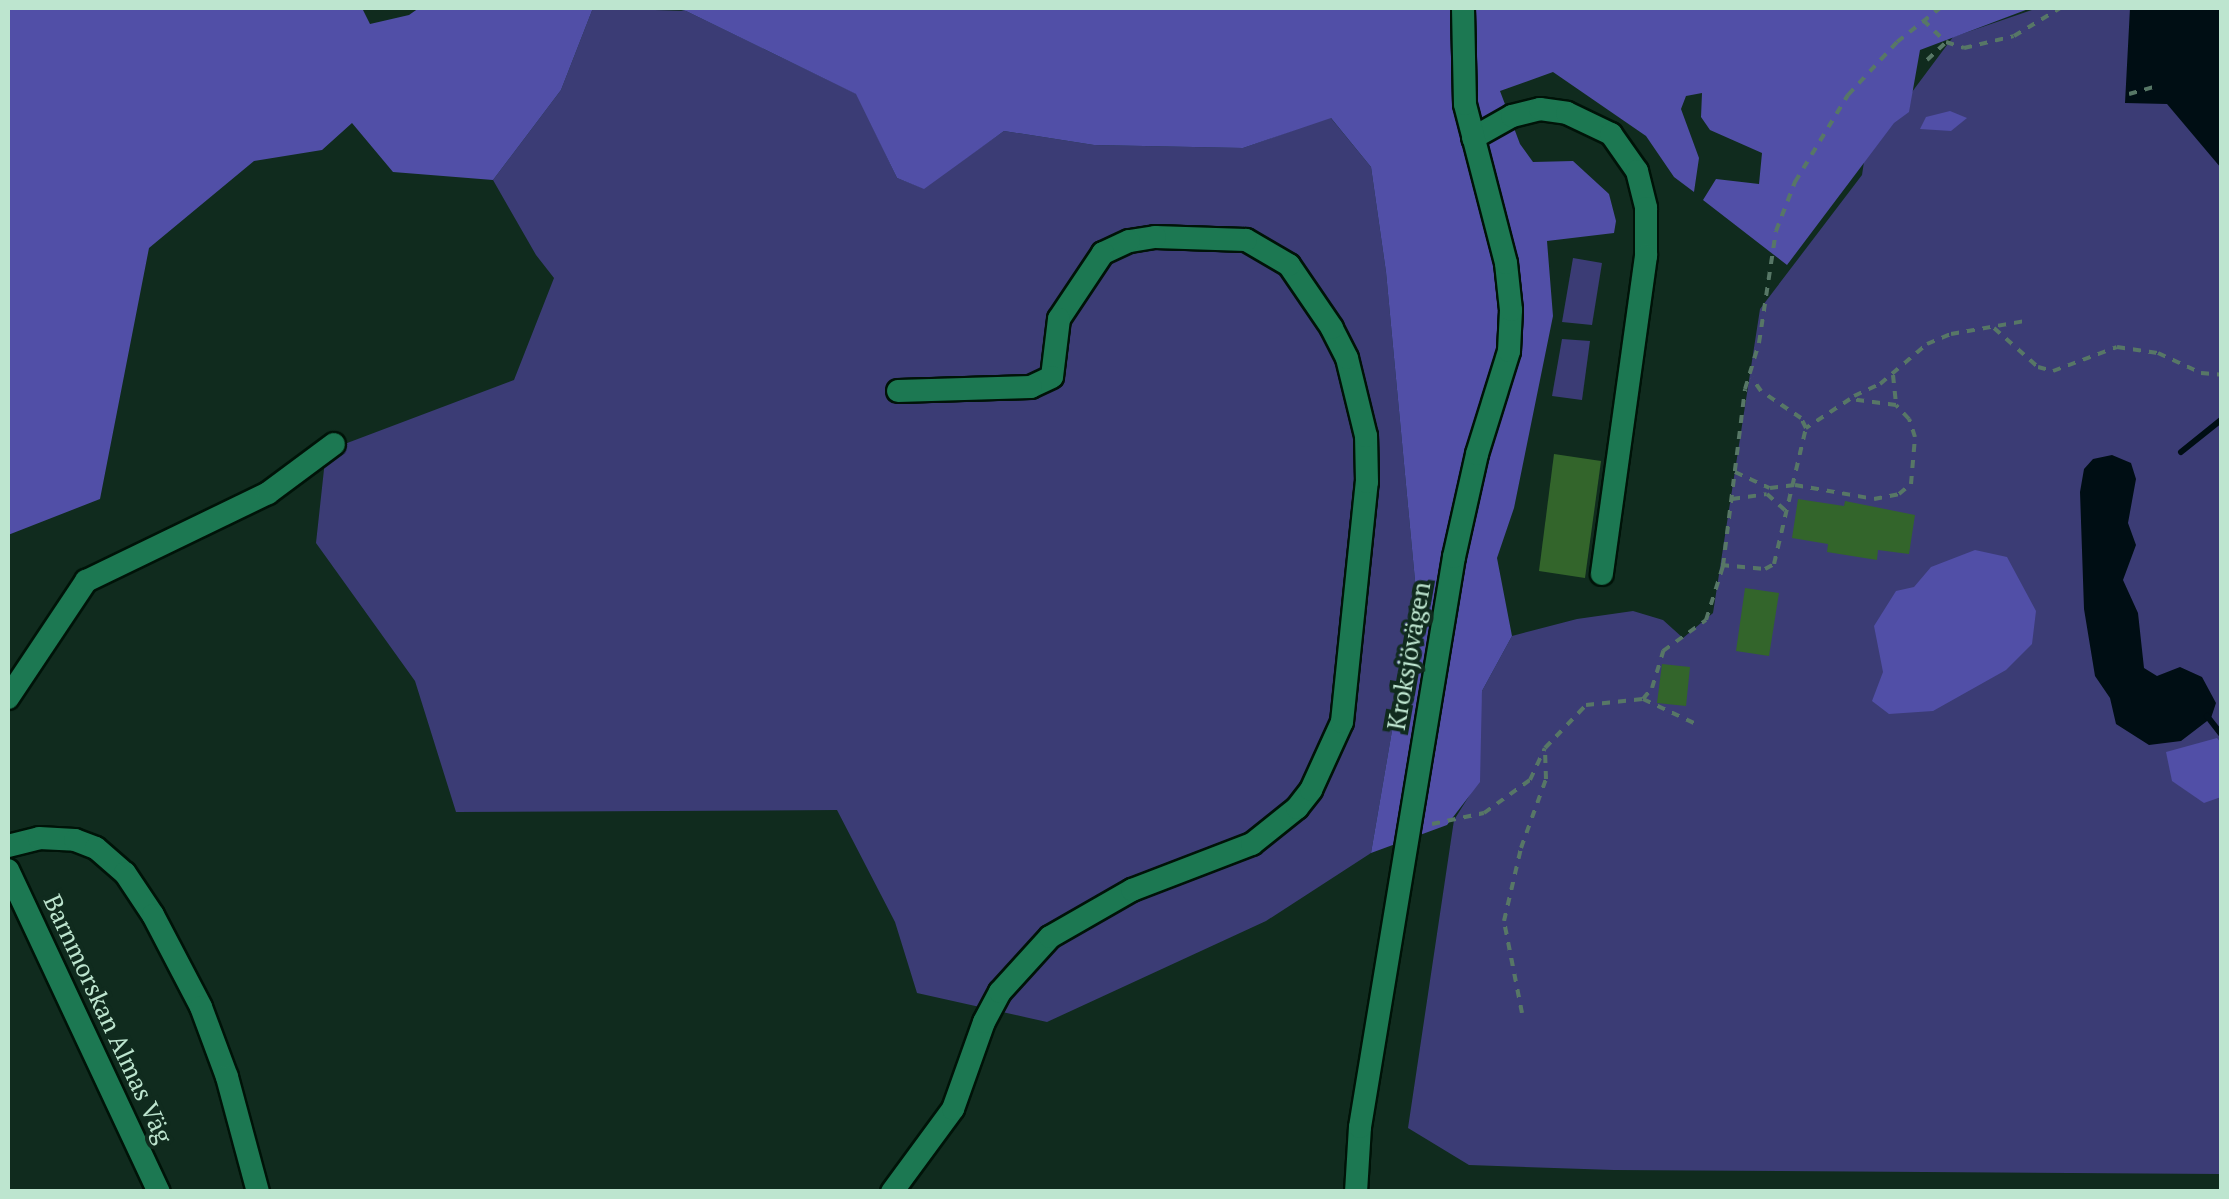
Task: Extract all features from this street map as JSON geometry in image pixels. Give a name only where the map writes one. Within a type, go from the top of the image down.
[{"type":"street","name":"Kroksjövägen","points":[[1356,1192],[1360,1127],[1454,557],[1477,454],[1509,351],[1512,310],[1506,263],[1465,104],[1463,8]]},
{"type":"street","points":[[1473,138],[1512,116],[1540,108],[1567,113],[1611,134],[1638,171],[1646,208],[1646,256],[1602,574]]},
{"type":"street","points":[[892,1192],[953,1109],[984,1022],[1000,992],[1050,937],[1132,890],[1252,844],[1297,808],[1311,790],[1342,722],[1367,482],[1366,436],[1347,358],[1290,265],[1246,240],[1156,237],[1129,241],[1103,254],[1059,319],[1052,378],[1030,387],[898,391]]},
{"type":"street","points":[[8,698],[86,580],[268,494],[334,444]]},
{"type":"street","points":[[8,846],[39,838],[75,840],[96,848],[124,873],[153,915],[200,1007],[227,1077],[258,1192]]},
{"type":"street","name":"Barnmorskan Almas Väg","points":[[8,870],[159,1192]]},
{"type":"path","points":[[1643,699],[1652,688],[1663,651],[1706,620],[1722,566],[1745,389],[1752,378],[1776,230],[1794,182],[1848,95],[1940,8]]},
{"type":"path","points":[[1923,20],[1946,42],[1964,48],[2014,36],[2060,8]]},
{"type":"path","points":[[1927,60],[1946,42]]},
{"type":"path","points":[[2129,94],[2153,87]]},
{"type":"path","points":[[1806,428],[1892,372],[1927,344],[1952,334],[2030,320]]},
{"type":"path","points":[[1994,328],[2038,367],[2053,371],[2117,347],[2158,353],[2201,373],[2222,376]]},
{"type":"path","points":[[1735,472],[1770,488],[1795,485],[1874,499],[1899,494],[1911,484],[1915,437],[1908,419],[1896,405],[1892,372]]},
{"type":"path","points":[[1722,566],[1765,569],[1774,564],[1806,428],[1801,418],[1761,391],[1752,378]]},
{"type":"path","points":[[1850,398],[1896,405]]},
{"type":"path","points":[[1732,499],[1767,494],[1788,513]]},
{"type":"path","points":[[1407,830],[1484,814],[1530,780],[1545,748],[1586,705],[1643,699],[1700,726]]},
{"type":"path","points":[[1522,1013],[1504,920],[1521,848],[1546,780],[1545,748]]},
{"type":"shaded area","points":[[8,8],[362,8],[370,24],[409,15],[419,8],[593,8],[561,90],[493,180],[393,172],[352,123],[322,150],[254,161],[149,248],[100,499],[8,535]]},
{"type":"shaded area","points":[[593,8],[686,11],[857,94],[897,178],[923,188],[1004,131],[1094,145],[1243,148],[1330,117],[1371,167],[1386,272],[1416,591],[1371,853],[1266,921],[1047,1022],[917,993],[895,922],[837,810],[456,812],[415,681],[316,543],[326,451],[514,380],[554,278],[536,255],[493,180],[561,90]]},
{"type":"shaded area","points":[[671,8],[2031,8],[1920,50],[1909,112],[1894,123],[1787,265],[1703,200],[1716,179],[1759,184],[1762,153],[1710,130],[1701,117],[1702,93],[1686,96],[1681,109],[1699,158],[1694,192],[1674,177],[1646,136],[1553,72],[1500,91],[1520,144],[1533,162],[1573,161],[1609,194],[1616,221],[1614,233],[1547,241],[1553,316],[1514,508],[1497,558],[1512,636],[1482,691],[1480,782],[1447,825],[1371,853],[1416,591],[1386,272],[1371,167],[1331,118],[1243,148],[1094,145],[1004,131],[924,189],[897,178],[856,94],[686,11]]},
{"type":"shaded area","points":[[2038,8],[2221,8],[2221,1174],[1614,1170],[1469,1165],[1408,1128],[1454,820],[1471,793],[1482,691],[1512,636],[1577,619],[1633,611],[1663,620],[1683,638],[1713,613],[1760,309],[1862,175],[1865,155],[1953,37]]},
{"type":"shaded area","points":[[2130,8],[2221,8],[2221,168],[2167,104],[2125,103]]},
{"type":"shaded area","points":[[1950,111],[1967,118],[1951,131],[1920,129],[1926,117]]},
{"type":"shaded area","points":[[1573,258],[1602,263],[1592,325],[1562,322]]},
{"type":"shaded area","points":[[1562,339],[1590,341],[1582,400],[1552,396]]},
{"type":"shaded area","points":[[2112,455],[2131,463],[2136,479],[2128,523],[2136,545],[2123,580],[2138,613],[2144,668],[2157,676],[2180,667],[2202,677],[2216,703],[2211,718],[2181,741],[2149,745],[2116,724],[2110,698],[2095,676],[2084,609],[2080,492],[2084,469],[2093,459]]},
{"type":"shaded area","points":[[1975,550],[2007,557],[2036,611],[2032,644],[2006,670],[1933,711],[1889,714],[1872,701],[1883,672],[1874,626],[1896,591],[1914,587],[1931,567]]},
{"type":"shaded area","points":[[2217,738],[2221,743],[2221,797],[2204,803],[2172,781],[2166,752]]},
{"type":"building","points":[[1554,454],[1601,461],[1585,578],[1539,571]]},
{"type":"building","points":[[1798,499],[1844,506],[1845,501],[1915,515],[1909,554],[1878,550],[1877,560],[1827,552],[1828,544],[1792,538]]},
{"type":"building","points":[[1745,588],[1779,593],[1769,656],[1736,651]]},
{"type":"building","points":[[1662,664],[1690,667],[1686,706],[1657,703]]},
{"type":"waterway","points":[[2181,452],[2222,419]]},
{"type":"waterway","points":[[2207,716],[2222,735]]}]
